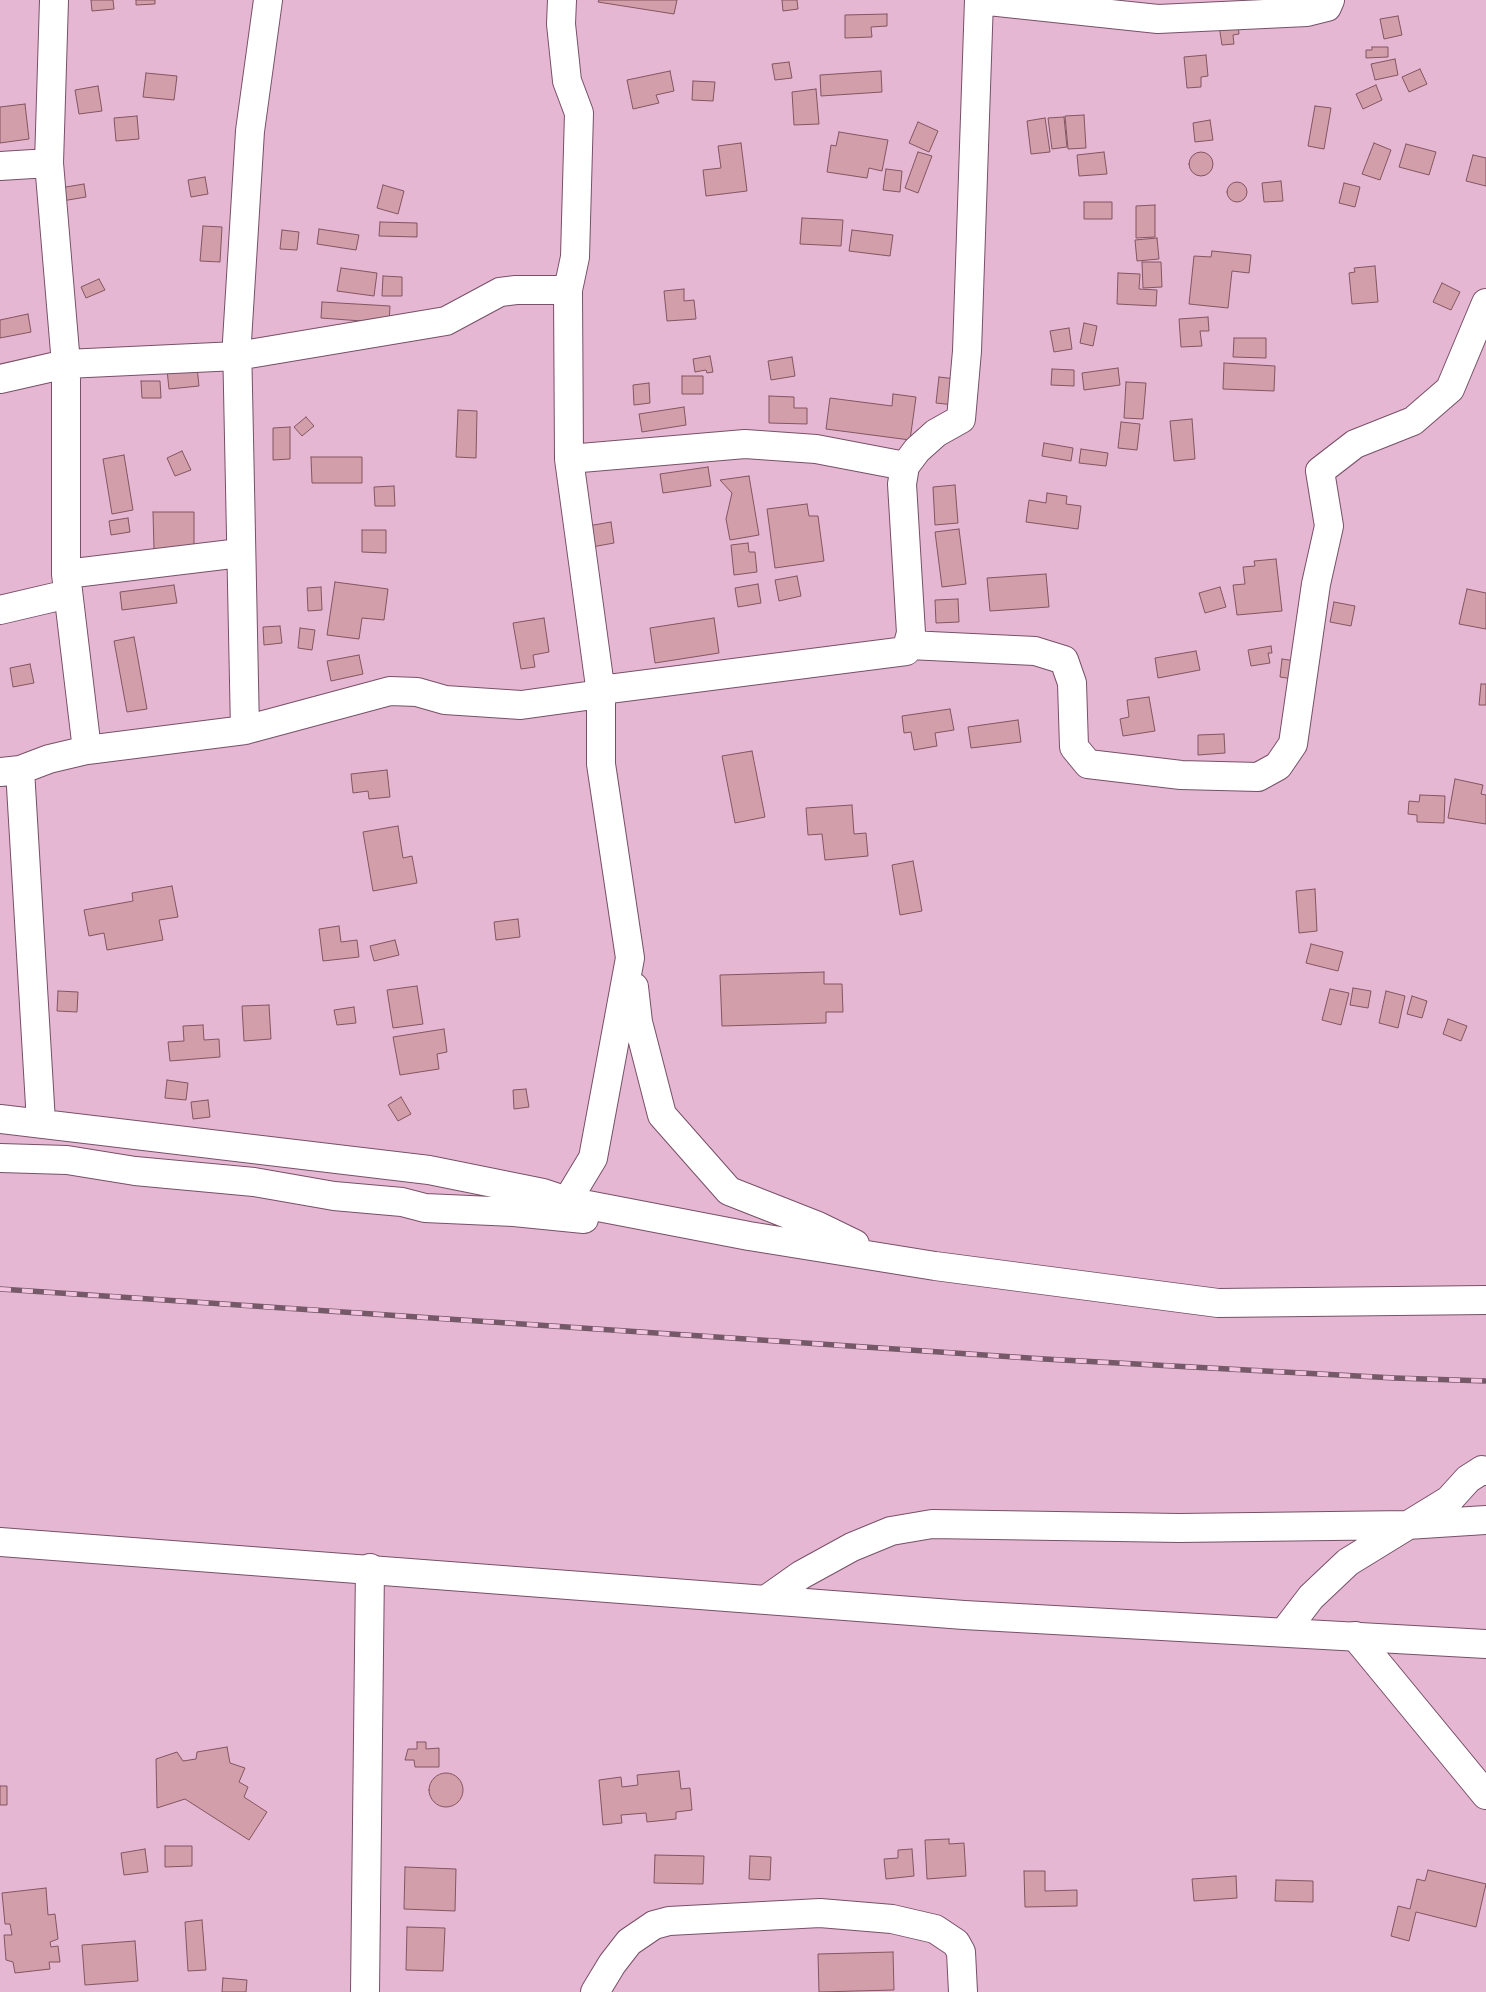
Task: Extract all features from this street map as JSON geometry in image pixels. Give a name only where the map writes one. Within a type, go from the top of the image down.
[{"type":"street","points":[[54,0],[50,162],[66,364],[67,584],[87,750]]},
{"type":"street","points":[[245,730],[237,356],[250,131],[268,0]]},
{"type":"street","points":[[562,0],[561,24],[567,82],[579,113],[575,257],[568,290],[569,459],[601,694],[601,764],[638,1022],[662,1115],[730,1190],[818,1226],[881,1257]]},
{"type":"street","points":[[601,694],[601,690],[906,651],[911,633],[902,484],[905,466],[917,450],[936,433],[961,419],[967,351],[979,0],[1158,19],[1307,12],[1327,7],[1330,0]]},
{"type":"street","points":[[0,166],[50,162]]},
{"type":"street","points":[[0,379],[66,364],[237,356],[446,320],[500,292],[516,290],[568,290]]},
{"type":"street","points":[[909,645],[1035,651],[1064,660],[1072,683],[1074,747],[1088,764],[1181,775],[1258,777],[1278,766],[1293,744],[1316,584],[1329,526],[1320,471],[1355,444],[1413,421],[1450,389],[1486,303]]},
{"type":"street","points":[[569,459],[745,444],[816,449],[905,466]]},
{"type":"street","points":[[0,610],[67,584],[240,553]]},
{"type":"street","points":[[41,1122],[10,771],[87,750],[245,730],[390,691],[418,692],[446,700],[521,705],[601,694]]},
{"type":"street","points":[[567,1201],[593,1158],[630,958]]},
{"type":"street","points":[[0,1119],[41,1122],[429,1170],[544,1193],[567,1201],[634,1215],[881,1257],[1218,1303],[1486,1300]]},
{"type":"street","points":[[0,1158],[67,1160],[135,1171],[254,1182],[334,1196],[402,1202],[425,1208],[514,1212],[586,1220],[634,1215]]},
{"type":"street","points":[[1285,1631],[1310,1597],[1348,1562],[1449,1500],[1468,1479],[1482,1470],[1486,1471]]},
{"type":"street","points":[[768,1600],[800,1576],[852,1547],[891,1532],[932,1524],[1169,1528],[1407,1525],[1486,1520]]},
{"type":"street","points":[[0,1542],[370,1568],[964,1615],[1285,1631],[1486,1644]]},
{"type":"street","points":[[365,1992],[370,1568]]},
{"type":"street","points":[[1355,1636],[1486,1795]]},
{"type":"street","points":[[595,1992],[612,1964],[629,1942],[654,1926],[669,1921],[820,1913],[892,1919],[935,1929],[956,1943],[961,1952],[963,1992]]},
{"type":"building","points":[[91,0],[113,0],[114,9],[92,11]]},
{"type":"building","points":[[136,0],[155,0],[155,4],[136,5]]},
{"type":"building","points":[[599,0],[677,0],[674,14],[598,2]]},
{"type":"building","points":[[782,0],[797,0],[798,9],[783,11]]},
{"type":"building","points":[[887,14],[887,26],[871,27],[872,37],[845,38],[845,15]]},
{"type":"building","points":[[1398,16],[1402,35],[1384,39],[1380,19]]},
{"type":"building","points":[[1238,24],[1239,34],[1233,35],[1234,44],[1222,45],[1219,26]]},
{"type":"building","points":[[1372,47],[1388,47],[1388,57],[1366,58],[1366,50],[1372,50]]},
{"type":"building","points":[[1206,55],[1208,76],[1201,77],[1201,87],[1187,88],[1184,57]]},
{"type":"building","points":[[1395,59],[1398,75],[1375,80],[1371,64]]},
{"type":"building","points":[[789,62],[792,78],[775,80],[772,64]]},
{"type":"building","points":[[1420,69],[1427,84],[1409,92],[1402,77]]},
{"type":"building","points":[[670,71],[674,91],[656,95],[659,103],[633,109],[627,80]]},
{"type":"building","points":[[881,71],[882,92],[821,96],[820,75]]},
{"type":"building","points":[[146,73],[177,76],[174,100],[143,97]]},
{"type":"building","points":[[693,81],[715,82],[713,101],[692,100]]},
{"type":"building","points":[[1376,85],[1382,100],[1363,109],[1356,94]]},
{"type":"building","points":[[98,86],[102,111],[79,114],[75,90]]},
{"type":"building","points":[[816,89],[819,124],[794,125],[792,92]]},
{"type":"building","points":[[25,104],[29,139],[0,143],[0,107]]},
{"type":"building","points":[[1315,106],[1331,108],[1324,149],[1308,146]]},
{"type":"building","points":[[1084,115],[1086,148],[1068,149],[1065,116]]},
{"type":"building","points":[[137,116],[139,139],[116,141],[114,118]]},
{"type":"building","points":[[1064,117],[1067,147],[1052,149],[1048,118]]},
{"type":"building","points":[[1045,118],[1050,152],[1031,154],[1027,121]]},
{"type":"building","points":[[1210,120],[1213,140],[1195,142],[1193,123]]},
{"type":"building","points":[[918,122],[938,131],[929,152],[909,143]]},
{"type":"building","points":[[839,132],[888,140],[882,171],[869,168],[867,178],[827,172],[831,145],[836,146]]},
{"type":"building","points":[[741,143],[747,191],[706,196],[703,170],[721,168],[718,146]]},
{"type":"building","points":[[1374,143],[1391,150],[1380,180],[1362,174]]},
{"type":"building","points":[[1406,144],[1436,152],[1429,175],[1399,167]]},
{"type":"building","points":[[918,152],[932,156],[918,193],[905,188]]},
{"type":"building","points":[[1104,152],[1107,174],[1079,176],[1077,155]]},
{"type":"building","points":[[1201,152],[1209,156],[1213,164],[1209,172],[1201,176],[1193,172],[1189,164],[1193,156]]},
{"type":"building","points":[[1473,155],[1486,158],[1486,186],[1466,181]]},
{"type":"building","points":[[886,169],[902,171],[900,192],[883,190]]},
{"type":"building","points":[[205,177],[208,194],[191,197],[188,180]]},
{"type":"building","points":[[1281,181],[1283,201],[1264,202],[1262,183]]},
{"type":"building","points":[[1237,182],[1244,185],[1247,192],[1244,199],[1237,202],[1230,199],[1227,192],[1230,185]]},
{"type":"building","points":[[1344,183],[1360,187],[1355,207],[1339,203]]},
{"type":"building","points":[[84,184],[86,197],[62,201],[60,188]]},
{"type":"building","points":[[383,185],[404,191],[398,214],[377,208]]},
{"type":"building","points":[[1084,202],[1112,202],[1112,219],[1084,219]]},
{"type":"building","points":[[1155,205],[1155,237],[1136,238],[1136,206]]},
{"type":"building","points":[[802,218],[843,220],[841,246],[800,244]]},
{"type":"building","points":[[380,222],[417,223],[417,237],[379,236]]},
{"type":"building","points":[[203,226],[222,227],[220,262],[200,261]]},
{"type":"building","points":[[319,229],[359,235],[356,250],[317,244]]},
{"type":"building","points":[[282,230],[299,232],[297,250],[280,249]]},
{"type":"building","points":[[852,230],[893,235],[890,256],[849,251]]},
{"type":"building","points":[[1157,238],[1159,259],[1137,261],[1135,240]]},
{"type":"building","points":[[1212,251],[1251,255],[1249,273],[1232,271],[1228,308],[1189,304],[1194,256],[1211,257]]},
{"type":"building","points":[[1142,262],[1161,262],[1162,287],[1143,288]]},
{"type":"building","points":[[1375,266],[1378,302],[1352,304],[1349,273],[1355,272],[1354,268]]},
{"type":"building","points":[[341,268],[377,273],[374,296],[337,291]]},
{"type":"building","points":[[1118,273],[1140,274],[1139,289],[1157,290],[1156,306],[1117,304]]},
{"type":"building","points":[[383,276],[402,277],[402,296],[382,296]]},
{"type":"building","points":[[99,279],[105,290],[86,298],[81,287]]},
{"type":"building","points":[[1442,283],[1460,292],[1451,310],[1433,302]]},
{"type":"building","points":[[684,289],[684,301],[694,300],[696,319],[667,321],[664,291]]},
{"type":"building","points":[[322,302],[390,306],[389,323],[321,318]]},
{"type":"building","points":[[28,314],[31,332],[0,338],[0,320]]},
{"type":"building","points":[[1208,317],[1209,331],[1200,331],[1202,346],[1181,347],[1179,319]]},
{"type":"building","points":[[1084,323],[1097,326],[1093,346],[1080,343]]},
{"type":"building","points":[[1069,328],[1072,349],[1054,352],[1050,331]]},
{"type":"building","points":[[1234,338],[1266,338],[1266,358],[1233,357]]},
{"type":"building","points":[[710,356],[713,372],[707,373],[706,370],[695,372],[693,359]]},
{"type":"building","points":[[792,357],[795,376],[771,380],[768,361]]},
{"type":"building","points":[[1224,363],[1275,366],[1274,391],[1223,389]]},
{"type":"building","points":[[197,367],[199,386],[169,389],[167,370]]},
{"type":"building","points":[[1118,368],[1120,385],[1084,390],[1082,373]]},
{"type":"building","points":[[1052,369],[1074,370],[1074,386],[1051,385]]},
{"type":"building","points":[[682,376],[703,376],[703,394],[682,394]]},
{"type":"building","points":[[939,377],[956,379],[954,405],[936,403]]},
{"type":"building","points":[[141,381],[160,381],[161,398],[142,398]]},
{"type":"building","points":[[1126,382],[1146,383],[1143,419],[1124,418]]},
{"type":"building","points":[[649,383],[650,403],[634,405],[633,385]]},
{"type":"building","points":[[893,394],[916,397],[910,440],[826,429],[830,398],[892,406]]},
{"type":"building","points":[[769,396],[794,397],[794,408],[807,408],[807,424],[769,423]]},
{"type":"building","points":[[684,407],[686,425],[642,432],[639,414]]},
{"type":"building","points":[[458,410],[477,411],[476,458],[456,457]]},
{"type":"building","points":[[306,417],[314,426],[302,436],[294,427]]},
{"type":"building","points":[[1192,419],[1195,459],[1174,461],[1170,421]]},
{"type":"building","points":[[1121,422],[1140,424],[1137,450],[1118,448]]},
{"type":"building","points":[[290,427],[290,459],[273,460],[273,428]]},
{"type":"building","points":[[1044,443],[1073,448],[1071,461],[1042,456]]},
{"type":"building","points":[[1081,449],[1108,453],[1106,466],[1079,463]]},
{"type":"building","points":[[182,451],[191,470],[175,476],[167,458]]},
{"type":"building","points":[[124,455],[133,510],[112,514],[103,459]]},
{"type":"building","points":[[311,457],[362,457],[362,483],[312,483]]},
{"type":"building","points":[[708,467],[711,486],[663,493],[660,474]]},
{"type":"building","points":[[749,476],[759,535],[730,540],[726,519],[732,493],[720,480]]},
{"type":"building","points":[[955,485],[958,523],[935,525],[933,487]]},
{"type":"building","points":[[394,486],[395,506],[375,506],[374,487]]},
{"type":"building","points":[[1047,493],[1067,496],[1066,504],[1081,506],[1078,529],[1026,522],[1029,500],[1046,503]]},
{"type":"building","points":[[807,504],[809,516],[818,516],[824,561],[775,568],[767,509]]},
{"type":"building","points":[[153,512],[194,512],[194,548],[154,549]]},
{"type":"building","points":[[128,518],[130,532],[111,535],[109,521]]},
{"type":"building","points":[[611,522],[614,543],[592,547],[588,526]]},
{"type":"building","points":[[959,529],[966,584],[942,587],[935,532]]},
{"type":"building","points":[[362,530],[386,530],[386,553],[362,552]]},
{"type":"building","points":[[748,543],[749,552],[755,552],[757,572],[734,575],[731,545]]},
{"type":"building","points":[[1276,559],[1282,611],[1237,615],[1233,585],[1245,584],[1243,567],[1255,566],[1254,561]]},
{"type":"building","points":[[1046,574],[1049,607],[990,611],[987,578]]},
{"type":"building","points":[[797,576],[801,596],[779,601],[775,580]]},
{"type":"building","points":[[335,582],[388,589],[384,620],[362,618],[359,639],[327,635]]},
{"type":"building","points":[[758,584],[761,603],[738,607],[735,588]]},
{"type":"building","points":[[174,585],[177,603],[122,610],[120,592]]},
{"type":"building","points":[[321,587],[322,610],[308,611],[307,588]]},
{"type":"building","points":[[1220,587],[1226,607],[1205,613],[1199,593]]},
{"type":"building","points":[[1467,589],[1486,593],[1486,629],[1459,624]]},
{"type":"building","points":[[958,599],[959,622],[936,623],[935,600]]},
{"type":"building","points":[[1334,602],[1355,606],[1351,626],[1330,622]]},
{"type":"building","points":[[544,618],[549,652],[533,655],[535,667],[521,669],[513,623]]},
{"type":"building","points":[[714,618],[719,653],[655,663],[650,628]]},
{"type":"building","points":[[280,626],[282,643],[264,645],[263,627]]},
{"type":"building","points":[[300,628],[315,630],[312,650],[298,648]]},
{"type":"building","points":[[134,637],[147,709],[127,712],[114,641]]},
{"type":"building","points":[[1271,646],[1272,653],[1268,653],[1270,663],[1251,666],[1248,650]]},
{"type":"building","points":[[1196,651],[1200,670],[1158,678],[1155,658]]},
{"type":"building","points":[[359,655],[363,674],[331,681],[327,661]]},
{"type":"building","points":[[1282,659],[1296,661],[1293,679],[1280,677]]},
{"type":"building","points":[[30,664],[34,683],[13,687],[10,668]]},
{"type":"building","points":[[1481,684],[1486,684],[1486,705],[1479,705]]},
{"type":"building","points":[[1149,697],[1155,731],[1123,736],[1120,719],[1129,717],[1127,700]]},
{"type":"building","points":[[950,709],[954,730],[935,733],[937,746],[914,750],[911,732],[904,733],[902,716]]},
{"type":"building","points":[[1018,720],[1021,742],[971,748],[968,727]]},
{"type":"building","points":[[1224,734],[1225,753],[1198,755],[1198,735]]},
{"type":"building","points":[[752,751],[765,817],[735,823],[722,756]]},
{"type":"building","points":[[387,770],[390,797],[369,799],[368,791],[353,793],[351,774]]},
{"type":"building","points":[[1455,779],[1483,785],[1481,794],[1486,795],[1486,824],[1448,818]]},
{"type":"building","points":[[1420,795],[1445,796],[1444,823],[1417,822],[1417,815],[1408,814],[1409,801],[1419,802]]},
{"type":"building","points":[[852,805],[854,834],[866,833],[868,856],[825,860],[822,834],[808,835],[806,808]]},
{"type":"building","points":[[398,826],[403,858],[412,856],[417,883],[373,891],[363,832]]},
{"type":"building","points":[[913,861],[922,911],[900,915],[892,865]]},
{"type":"building","points":[[172,886],[178,917],[159,920],[163,940],[107,950],[104,933],[89,936],[84,910],[133,901],[132,893]]},
{"type":"building","points":[[1315,889],[1317,931],[1299,933],[1296,891]]},
{"type":"building","points":[[518,919],[520,937],[496,940],[494,922]]},
{"type":"building","points":[[339,926],[341,942],[357,940],[359,957],[323,961],[319,929]]},
{"type":"building","points":[[395,940],[399,955],[374,961],[370,946]]},
{"type":"building","points":[[1311,944],[1343,952],[1338,971],[1306,963]]},
{"type":"building","points":[[824,972],[824,984],[842,984],[843,1012],[826,1012],[826,1023],[722,1026],[720,975]]},
{"type":"building","points":[[417,986],[423,1024],[393,1028],[387,990]]},
{"type":"building","points":[[1353,988],[1371,991],[1368,1008],[1350,1005]]},
{"type":"building","points":[[1330,989],[1349,993],[1341,1025],[1322,1020]]},
{"type":"building","points":[[58,991],[78,992],[77,1012],[57,1011]]},
{"type":"building","points":[[1386,991],[1405,996],[1398,1028],[1379,1023]]},
{"type":"building","points":[[1412,996],[1427,1001],[1422,1018],[1407,1014]]},
{"type":"building","points":[[269,1005],[271,1039],[244,1041],[242,1006]]},
{"type":"building","points":[[354,1007],[356,1023],[337,1025],[334,1010]]},
{"type":"building","points":[[1448,1019],[1467,1026],[1461,1041],[1443,1034]]},
{"type":"building","points":[[203,1025],[204,1040],[219,1039],[220,1057],[170,1061],[168,1042],[184,1041],[183,1026]]},
{"type":"building","points":[[444,1029],[447,1052],[437,1054],[439,1069],[400,1075],[393,1037]]},
{"type":"building","points":[[167,1080],[188,1083],[186,1100],[165,1098]]},
{"type":"building","points":[[526,1089],[529,1107],[514,1109],[513,1090]]},
{"type":"building","points":[[401,1097],[411,1114],[398,1121],[388,1105]]},
{"type":"building","points":[[208,1100],[210,1117],[193,1119],[191,1102]]},
{"type":"building","points":[[417,1742],[426,1742],[426,1749],[439,1748],[439,1767],[415,1767],[414,1760],[405,1760],[408,1749],[417,1749]]},
{"type":"building","points":[[227,1747],[230,1763],[245,1768],[239,1782],[248,1787],[244,1797],[267,1812],[249,1840],[185,1799],[157,1808],[156,1759],[177,1752],[183,1761],[196,1759],[197,1752]]},
{"type":"building","points":[[679,1771],[681,1789],[690,1788],[692,1810],[676,1812],[676,1819],[647,1822],[646,1813],[621,1815],[622,1823],[603,1825],[599,1780],[621,1777],[622,1787],[638,1785],[637,1775]]},
{"type":"building","points":[[446,1773],[458,1778],[463,1790],[458,1802],[446,1807],[434,1802],[429,1790],[434,1778]]},
{"type":"building","points":[[0,1786],[7,1786],[7,1805],[0,1805]]},
{"type":"building","points":[[949,1839],[949,1844],[964,1843],[966,1876],[927,1879],[925,1840]]},
{"type":"building","points":[[165,1846],[192,1846],[192,1866],[165,1867]]},
{"type":"building","points":[[145,1849],[148,1872],[124,1875],[121,1853]]},
{"type":"building","points":[[912,1849],[914,1876],[886,1879],[884,1859],[898,1858],[898,1850]]},
{"type":"building","points":[[655,1855],[704,1856],[703,1884],[654,1883]]},
{"type":"building","points":[[750,1856],[771,1857],[770,1880],[749,1879]]},
{"type":"building","points":[[405,1867],[456,1869],[455,1911],[404,1909]]},
{"type":"building","points":[[1428,1870],[1486,1884],[1476,1927],[1416,1912],[1409,1941],[1391,1936],[1398,1906],[1410,1909],[1417,1879],[1425,1881]]},
{"type":"building","points":[[1024,1871],[1045,1871],[1045,1891],[1077,1890],[1077,1906],[1025,1907]]},
{"type":"building","points":[[1236,1876],[1237,1898],[1194,1901],[1192,1879]]},
{"type":"building","points":[[1276,1880],[1313,1881],[1313,1902],[1275,1901]]},
{"type":"building","points":[[46,1888],[48,1915],[55,1914],[58,1939],[50,1942],[51,1947],[58,1946],[60,1962],[49,1962],[50,1969],[15,1973],[13,1962],[6,1960],[4,1935],[12,1935],[10,1924],[5,1924],[2,1893]]},
{"type":"building","points":[[202,1920],[206,1970],[188,1971],[185,1922]]},
{"type":"building","points":[[407,1927],[445,1928],[443,1971],[406,1970]]},
{"type":"building","points":[[135,1941],[138,1981],[85,1985],[82,1945]]},
{"type":"building","points":[[893,1952],[894,1990],[819,1992],[818,1954]]},
{"type":"building","points":[[223,1978],[247,1980],[246,1992],[222,1992]]},
{"type":"railway","points":[[0,1289],[1044,1359],[1394,1378],[1486,1381]]}]
